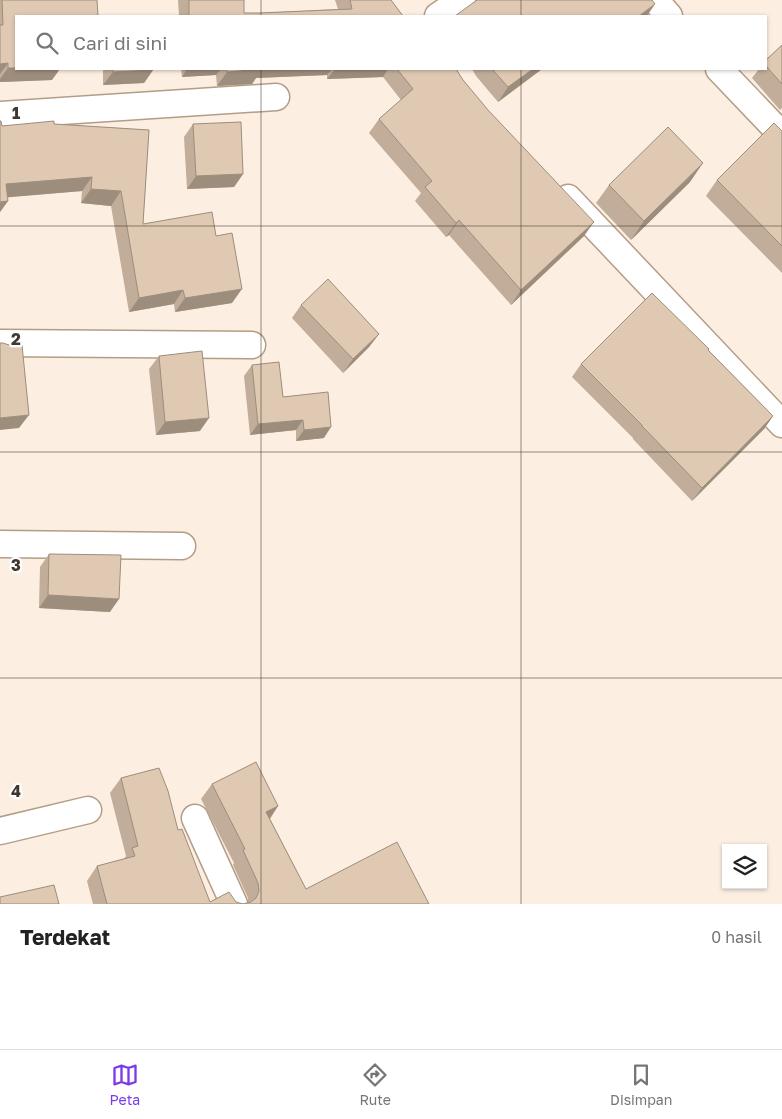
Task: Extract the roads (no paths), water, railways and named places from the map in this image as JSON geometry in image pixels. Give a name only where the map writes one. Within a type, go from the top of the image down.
[{"type":"street","points":[[427,0],[433,15]]},
{"type":"street","points":[[440,15],[462,0]]},
{"type":"street","points":[[655,0],[668,15]]},
{"type":"street","points":[[720,70],[782,135]]},
{"type":"street","points":[[0,114],[276,96]]},
{"type":"street","points":[[550,179],[782,424]]},
{"type":"street","points":[[0,343],[252,345]]},
{"type":"street","points":[[0,544],[182,546]]},
{"type":"street","points":[[0,831],[88,810]]},
{"type":"street","points":[[195,818],[234,904]]}]
